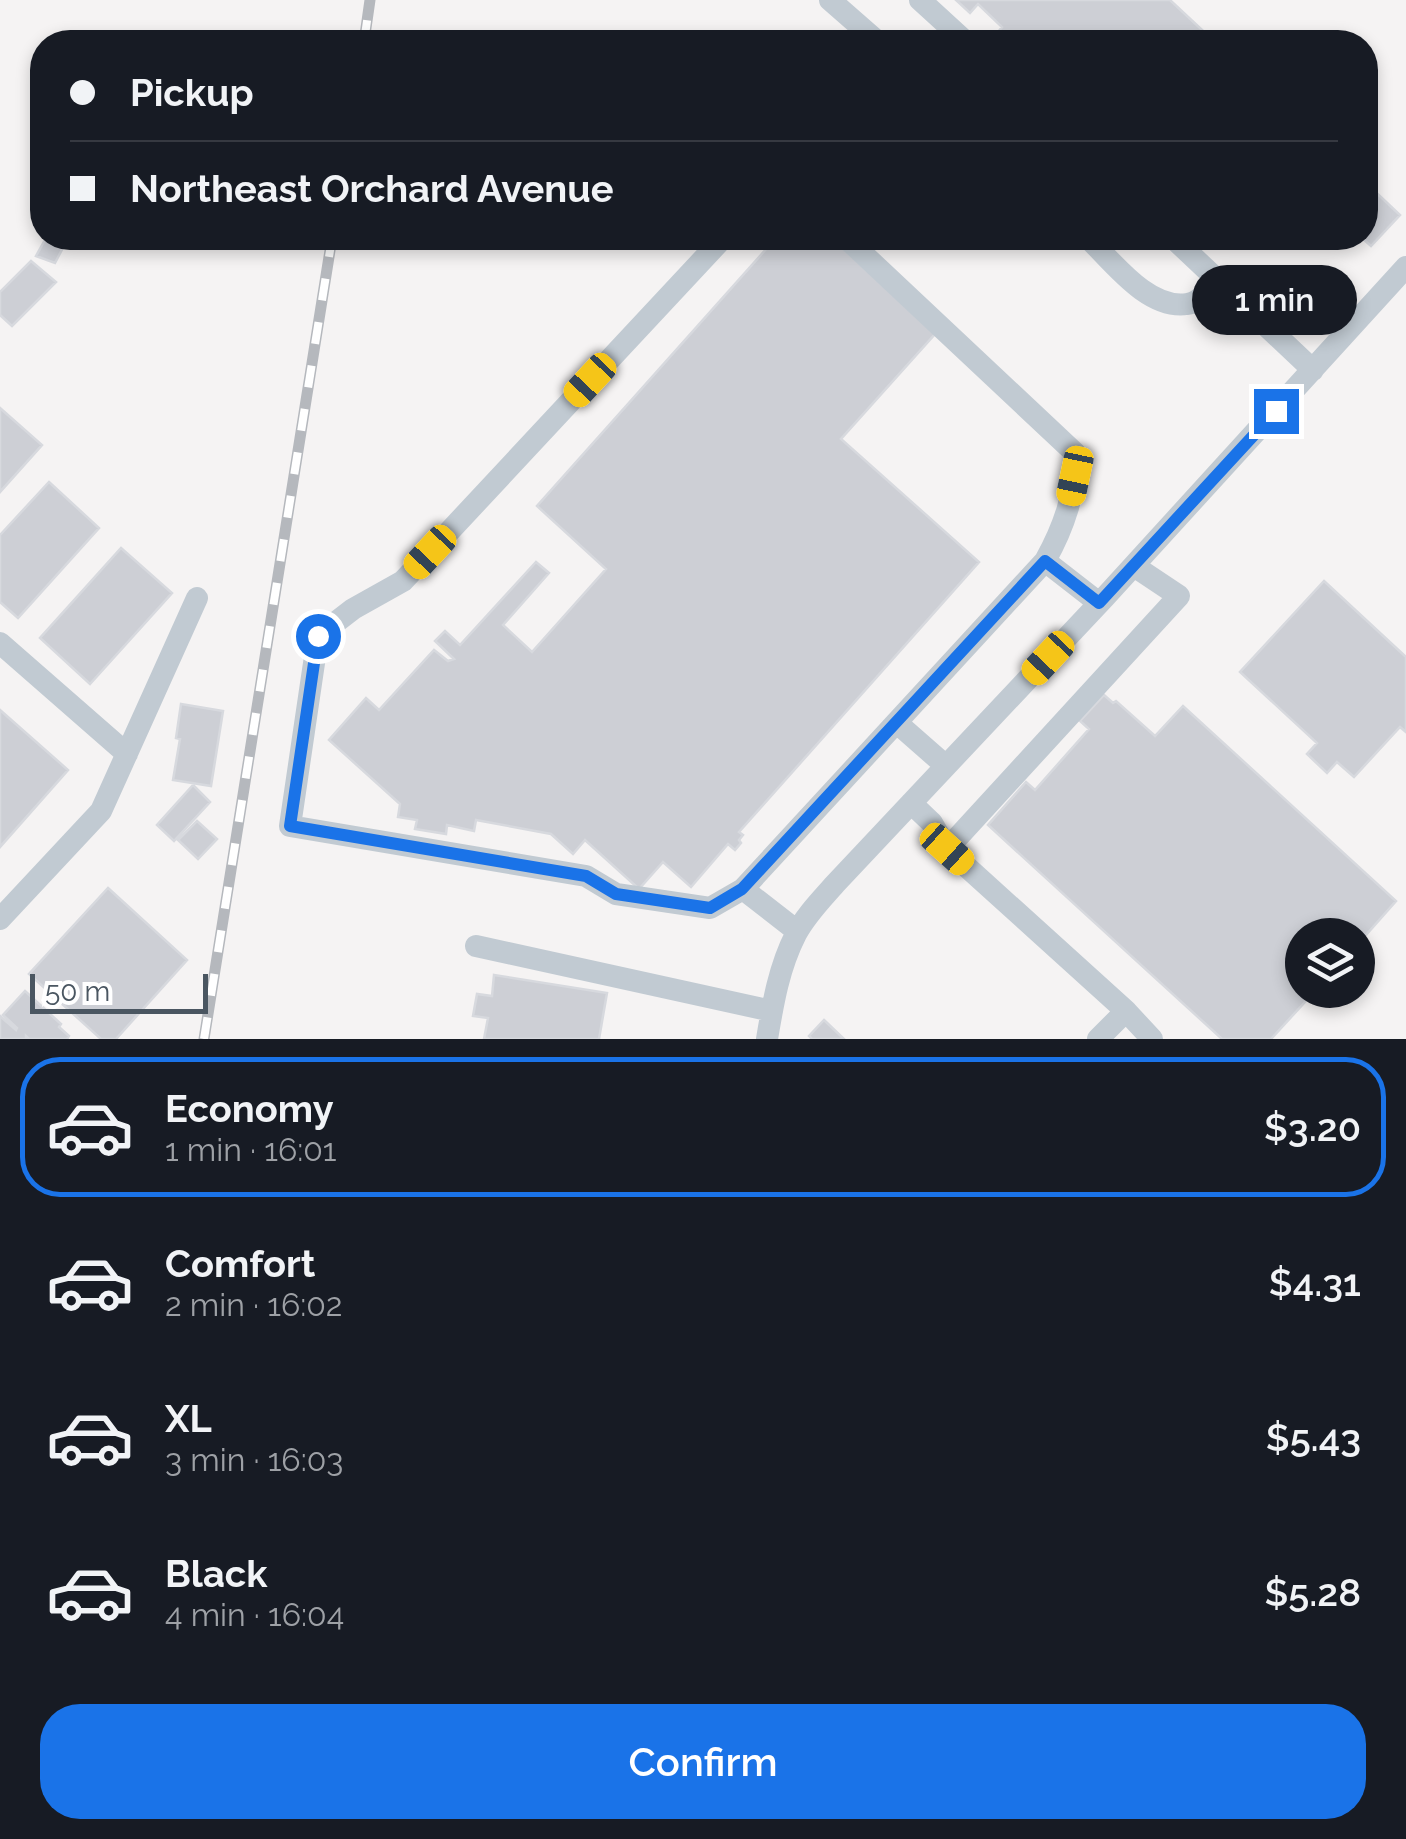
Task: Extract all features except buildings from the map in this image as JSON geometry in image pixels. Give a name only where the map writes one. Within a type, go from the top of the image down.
[{"type":"street","points":[[830,0],[864,30]]},
{"type":"street","points":[[920,0],[953,30]]},
{"type":"street","points":[[711,250],[403,581],[353,609],[318,636],[290,826],[586,876],[616,894],[710,908],[742,889],[1045,561],[1059,536],[1075,476],[1075,453],[859,250]]},
{"type":"street","points":[[1101,250],[1148,295],[1165,304],[1190,304],[1221,282]]},
{"type":"street","points":[[1187,250],[1313,370]]},
{"type":"street","points":[[766,1039],[776,986],[797,931],[834,884],[1134,566],[1406,267]]},
{"type":"street","points":[[1045,561],[1099,603]]},
{"type":"street","points":[[947,849],[1180,596],[1134,566]]},
{"type":"street","points":[[0,920],[102,811],[197,598]]},
{"type":"street","points":[[0,642],[128,754]]},
{"type":"street","points":[[897,723],[946,766]]},
{"type":"street","points":[[911,803],[932,823],[947,849],[1152,1039]]},
{"type":"street","points":[[742,889],[797,931]]},
{"type":"street","points":[[476,946],[772,1011]]},
{"type":"street","points":[[1098,1039],[1126,1011]]},
{"type":"railway","points":[[366,30],[370,0]]},
{"type":"railway","points":[[204,1039],[330,250]]},
{"type":"route","points":[[318,636],[290,826],[586,876],[616,894],[710,908],[742,889],[1045,561],[1099,603],[1276,411]]}]
